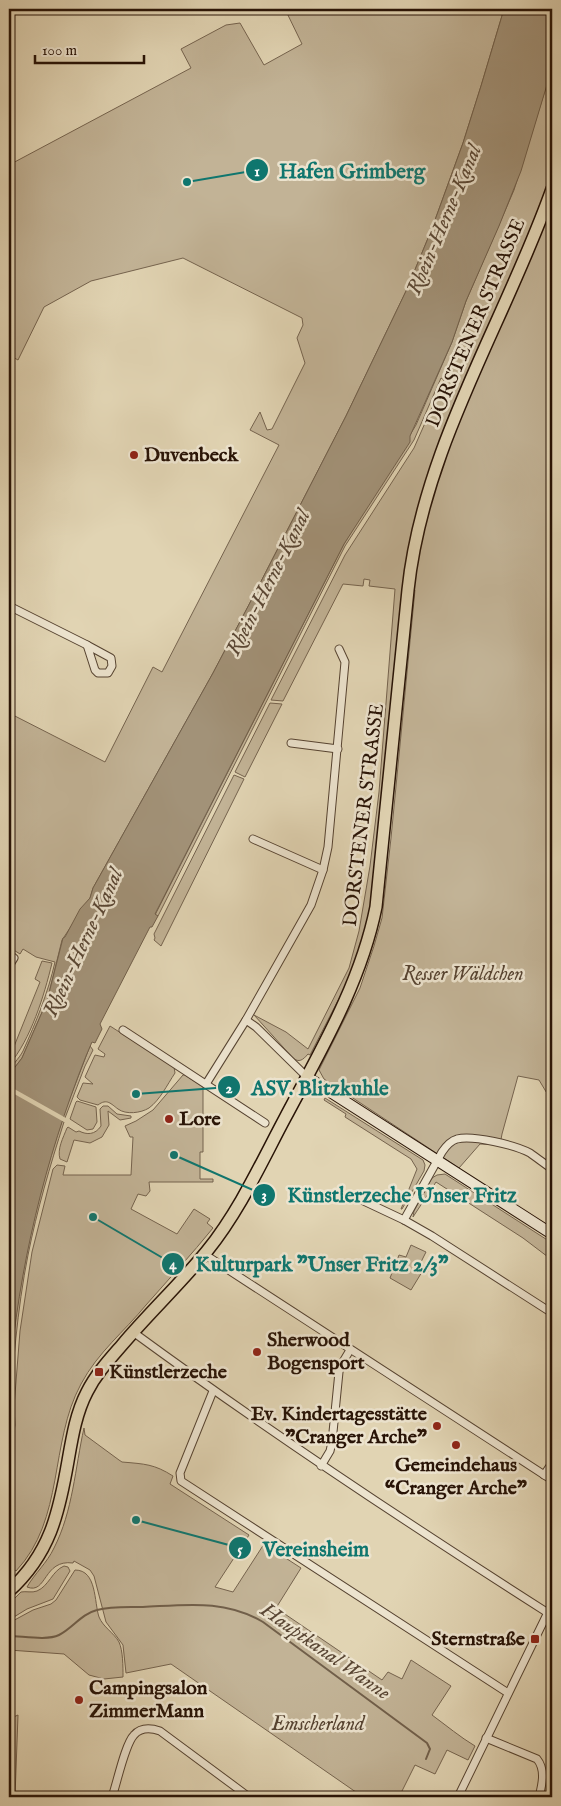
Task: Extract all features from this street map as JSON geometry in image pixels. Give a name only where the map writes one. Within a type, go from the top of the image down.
[{"type":"main road","name":"DORSTENER STRASSE","points":[[9,1591],[31,1567],[45,1546],[52,1531],[75,1427],[86,1394],[99,1372],[222,1232],[245,1194],[307,1077],[352,984],[363,956],[373,921],[384,833],[410,564],[420,520],[456,415],[519,272],[552,189]]},
{"type":"main road","points":[[307,1077],[552,1234]]},
{"type":"street","points":[[9,606],[87,645]]},
{"type":"street","points":[[206,1084],[246,1020],[302,921],[323,870],[328,848],[346,662],[339,649]]},
{"type":"street","points":[[291,743],[338,749]]},
{"type":"street","points":[[253,839],[323,870]]},
{"type":"street","points":[[9,966],[11,956]]},
{"type":"street","points":[[246,1020],[256,1027],[307,1077]]},
{"type":"street","points":[[123,1030],[265,1123]]},
{"type":"street","points":[[404,1220],[447,1145],[455,1140],[464,1138],[492,1141],[522,1150],[552,1169]]},
{"type":"street","points":[[354,1196],[432,1236],[552,1313]]},
{"type":"street","points":[[204,1254],[552,1480]]},
{"type":"street","points":[[133,1332],[213,1391],[322,1466],[548,1612]]},
{"type":"street","points":[[322,1466],[332,1442],[340,1368],[350,1350]]},
{"type":"street","points":[[213,1391],[180,1473],[181,1481],[508,1694]]},
{"type":"street","points":[[544,1475],[552,1462]]},
{"type":"street","points":[[458,1797],[552,1604]]},
{"type":"street","points":[[112,1797],[130,1740],[137,1732],[147,1728],[160,1731],[249,1797]]},
{"type":"street","points":[[486,1738],[537,1759],[543,1775],[539,1797]]},
{"type":"green space","points":[[285,9],[504,9],[463,143],[431,231],[407,289],[346,416],[213,673],[93,888],[90,898],[62,940],[47,1001],[22,1058],[9,1075],[23,1051],[37,1018],[55,962],[36,957],[23,949],[20,954],[9,947],[9,713],[105,762],[153,667],[162,672],[279,445],[250,430],[260,412],[267,430],[272,429],[305,363],[297,338],[303,325],[302,318],[183,258],[91,281],[44,307],[18,360],[9,355],[9,165],[191,68],[181,49],[226,25],[240,23],[264,65],[302,44]]},
{"type":"green space","name":"Resser Wäldchen","points":[[552,68],[552,1081],[548,1095],[539,1080],[518,1076],[500,1145],[480,1144],[459,1168],[324,1079],[319,1070],[360,988],[382,918],[415,590],[404,589],[375,879],[367,929],[349,979],[310,1055],[308,1054],[301,1060],[293,1058],[254,1015],[286,1032],[308,1049],[349,968],[359,931],[370,866],[379,792],[395,589],[369,586],[370,580],[364,579],[363,586],[343,584],[283,701],[271,700],[345,555],[414,448],[444,380],[441,378],[414,440],[345,546],[158,916],[155,915],[344,544],[416,425],[452,342],[466,301],[514,190]]},
{"type":"green space","points":[[270,703],[282,704],[245,777],[235,772]]},
{"type":"green space","points":[[234,775],[244,779],[161,946],[154,940],[154,934]]},
{"type":"green space","points":[[42,961],[52,963],[41,1003],[24,1043],[9,1065],[9,1053],[13,1049],[40,982],[35,979]]},
{"type":"green space","points":[[110,1026],[174,1067],[175,1073],[163,1092],[157,1101],[146,1110],[134,1113],[125,1112],[109,1102],[98,1105],[80,1100],[77,1097],[83,1083],[93,1084],[85,1077],[95,1055],[104,1057],[105,1054],[98,1049]]},
{"type":"green space","points":[[90,1046],[93,1050],[65,1118],[63,1116]]},
{"type":"green space","points":[[183,1075],[203,1087],[203,1152],[200,1152],[200,1179],[213,1179],[213,1182],[149,1182],[150,1191],[146,1196],[138,1194],[131,1209],[177,1234],[194,1209],[210,1219],[207,1223],[213,1228],[138,1315],[103,1352],[81,1384],[71,1407],[64,1431],[50,1505],[32,1550],[16,1571],[9,1566],[9,1515],[20,1331],[32,1252],[53,1169],[57,1165],[65,1166],[63,1175],[131,1175],[133,1137],[130,1137],[125,1126],[153,1110]]},
{"type":"green space","points":[[325,1098],[423,1160],[425,1165],[424,1171],[402,1209],[417,1169],[411,1159],[345,1117],[346,1114],[324,1100]]},
{"type":"green space","points":[[77,1101],[96,1107],[97,1122],[93,1129],[87,1130],[70,1119]]},
{"type":"green space","points":[[103,1106],[108,1106],[117,1114],[131,1116],[131,1118],[120,1120],[108,1111],[109,1125],[102,1137],[90,1143],[74,1140],[67,1162],[60,1159],[60,1147],[67,1128],[76,1132],[94,1133],[101,1126],[100,1109]]},
{"type":"green space","points":[[62,1121],[64,1122],[40,1205],[24,1276],[16,1338],[9,1422],[13,1346],[23,1270],[40,1195]]},
{"type":"green space","points":[[445,1174],[552,1243],[552,1260],[523,1238],[436,1182],[413,1217],[414,1211],[432,1178]]},
{"type":"green space","points":[[411,1245],[426,1252],[420,1264],[425,1267],[411,1290],[390,1278],[399,1255],[406,1257]]},
{"type":"green space","name":"Emscherland","points":[[84,1428],[85,1435],[122,1462],[149,1465],[173,1476],[170,1484],[249,1535],[215,1587],[233,1592],[264,1544],[301,1568],[276,1608],[382,1680],[388,1672],[402,1679],[411,1660],[451,1686],[432,1715],[475,1746],[468,1760],[447,1750],[435,1774],[415,1765],[401,1793],[408,1797],[363,1797],[171,1664],[126,1673],[123,1645],[106,1622],[94,1576],[90,1570],[74,1561],[73,1563],[63,1563],[56,1566],[38,1586],[33,1588],[27,1587],[51,1553],[60,1534],[73,1489]]},
{"type":"green space","points":[[64,1566],[68,1567],[70,1571],[53,1599],[27,1609],[9,1620],[9,1604],[21,1592],[35,1592],[41,1589],[56,1571]]},
{"type":"green space","points":[[75,1570],[82,1571],[91,1581],[99,1617],[119,1642],[122,1654],[123,1677],[104,1679],[89,1675],[64,1654],[9,1650],[9,1623],[56,1600]]},
{"type":"green space","points":[[18,1715],[15,1797],[9,1797],[9,1719]]},
{"type":"water","name":"Rhein-Herne-Kanal","points":[[504,9],[552,9],[552,68],[521,171],[466,301],[452,342],[410,436],[410,442],[344,544],[155,914],[158,916],[152,927],[150,927],[100,1024],[102,1029],[95,1043],[92,1042],[86,1056],[58,1135],[36,1215],[19,1297],[9,1380],[9,1075],[22,1058],[47,1001],[63,938],[80,909],[90,898],[93,888],[213,673],[346,416],[407,289],[431,231],[463,143]]},
{"type":"pier","points":[[9,1086],[66,1118],[64,1122],[9,1091]]},
{"type":"waterway","name":"Hauptkanal Wanne","points":[[9,1636],[54,1637],[91,1612],[108,1608],[205,1605],[234,1610],[263,1622],[427,1743],[430,1749],[426,1759]]},
{"type":"place","name":"Hafen Grimberg","points":[[187,182]]},
{"type":"place","name":"Duvenbeck","points":[[134,455]]},
{"type":"place","name":"ASV. Blitzkuhle","points":[[136,1094]]},
{"type":"place","name":"Lore","points":[[169,1119]]},
{"type":"place","name":"Künstlerzeche Unser Fritz","points":[[174,1155]]},
{"type":"place","name":"Kulturpark \"Unser Fritz 2/3\"","points":[[93,1217]]},
{"type":"place","name":"Sherwood Bogensport","points":[[257,1352]]},
{"type":"place","name":"Künstlerzeche","points":[[99,1372]]},
{"type":"place","name":"Ev. Kindertagesstätte \"Cranger Arche\"","points":[[437,1426]]},
{"type":"place","name":"Gemeindehaus “Cranger Arche”","points":[[456,1445]]},
{"type":"place","name":"Vereinsheim","points":[[136,1520]]},
{"type":"place","name":"Sternstraße","points":[[535,1639]]},
{"type":"place","name":"Campingsalon ZimmerMann","points":[[79,1700]]}]
